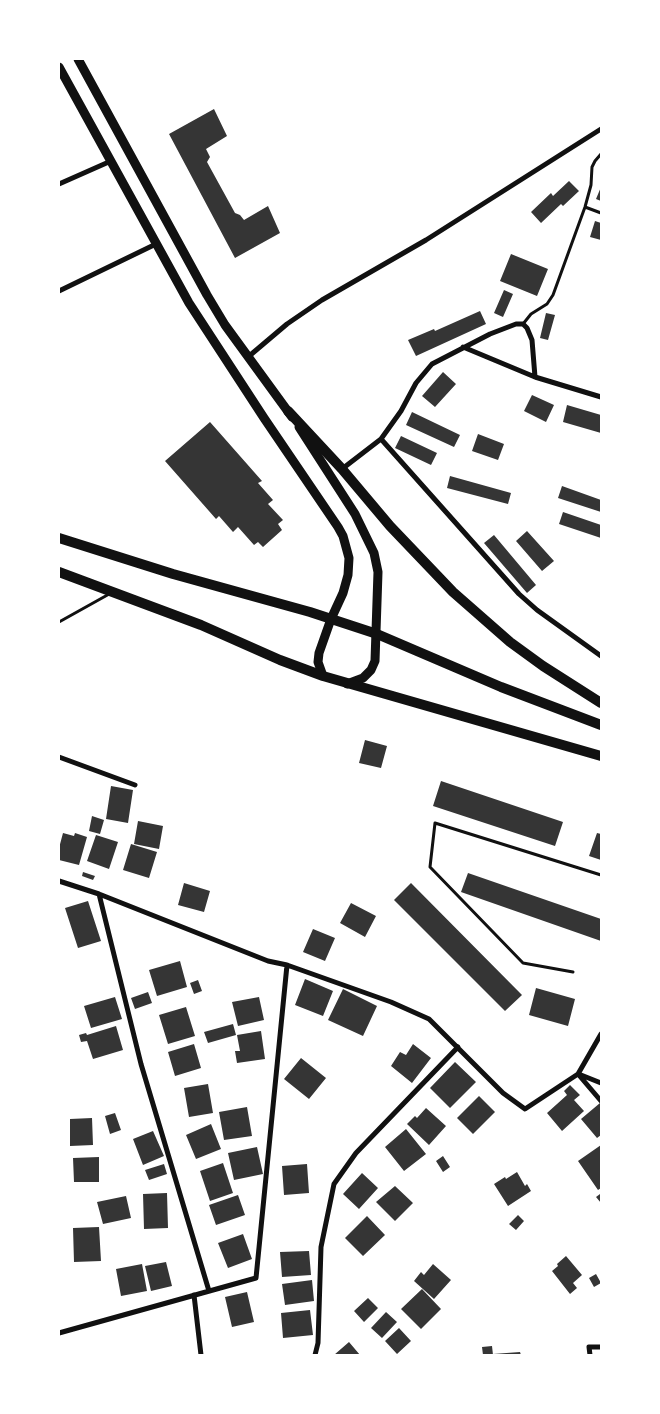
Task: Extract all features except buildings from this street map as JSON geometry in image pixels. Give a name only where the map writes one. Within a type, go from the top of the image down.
[{"type":"highway","points":[[288,411],[342,469],[390,526],[453,592],[510,642],[543,666],[601,703]]},
{"type":"highway","points":[[59,538],[376,634],[501,687],[601,725]]},
{"type":"highway","points":[[59,572],[200,625],[280,660],[346,684],[601,756]]},
{"type":"main road","points":[[78,59],[186,260],[225,325],[288,411],[355,514],[374,553],[378,572],[375,662],[372,670],[362,678],[346,684]]},
{"type":"main road","points":[[59,66],[156,244],[210,337],[343,536],[349,558],[348,575],[320,653],[318,662],[323,676]]},
{"type":"street","points":[[248,357],[287,324],[322,300],[426,240],[601,129]]},
{"type":"street","points":[[59,184],[111,161]]},
{"type":"street","points":[[59,291],[156,244]]},
{"type":"street","points":[[342,469],[381,440],[397,418],[416,383],[424,372],[440,358],[510,325],[522,324],[527,328],[532,340],[535,376]]},
{"type":"street","points":[[463,347],[535,376],[601,397]]},
{"type":"street","points":[[381,440],[519,594],[537,610],[601,656]]},
{"type":"street","points":[[59,757],[135,785]]},
{"type":"street","points":[[59,881],[99,894],[268,961],[287,965],[391,1002],[429,1019],[503,1093],[525,1109],[578,1074],[601,1034]]},
{"type":"street","points":[[99,894],[141,1064],[208,1291]]},
{"type":"street","points":[[59,1332],[256,1278],[287,965]]},
{"type":"street","points":[[315,1355],[318,1343],[321,1247],[334,1184],[356,1153],[458,1047]]},
{"type":"street","points":[[578,1074],[601,1083]]},
{"type":"street","points":[[578,1074],[601,1101]]},
{"type":"street","points":[[194,1295],[201,1355]]},
{"type":"street","points":[[590,1355],[589,1347],[601,1347]]},
{"type":"lane","points":[[522,324],[530,314],[547,304],[553,294],[585,207],[591,185],[592,167],[601,154]]},
{"type":"lane","points":[[585,207],[601,213]]},
{"type":"lane","points":[[59,622],[114,592]]},
{"type":"lane","points":[[573,972],[523,963],[430,867],[434,823],[601,875]]}]
